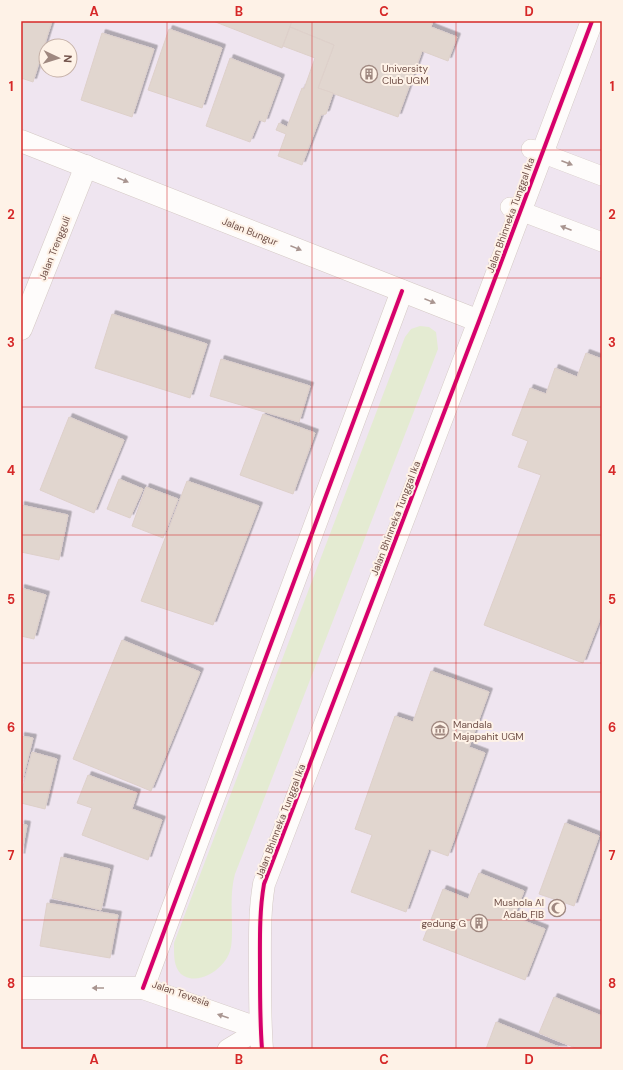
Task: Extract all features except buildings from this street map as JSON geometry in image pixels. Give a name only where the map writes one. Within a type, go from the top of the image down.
[{"type":"street","name":"Jalan Bhinneka Tunggal Ika","points":[[261,1039],[260,923],[264,884],[515,209],[579,21]]},
{"type":"street","name":"Jalan Bhinneka Tunggal Ika","points":[[536,151],[592,21]]},
{"type":"street","name":"Jalan Bungur","points":[[21,141],[474,319]]},
{"type":"street","name":"Jalan Trengguli","points":[[21,329],[86,166]]},
{"type":"street","points":[[143,988],[402,291]]},
{"type":"street","name":"Jalan Tevesia","points":[[21,988],[143,988],[261,1039]]},
{"type":"lane","points":[[536,151],[602,176]]},
{"type":"lane","points":[[515,209],[602,242]]},
{"type":"lane","points":[[227,1049],[261,1039]]},
{"type":"shaded area","points":[[21,21],[602,21],[602,1049],[21,1049]]},
{"type":"green space","points":[[420,326],[429,327],[436,332],[438,349],[235,874],[232,895],[232,937],[229,955],[218,968],[205,976],[193,978],[184,976],[180,973],[176,966],[174,957],[174,943],[405,337],[411,329]]},
{"type":"cycle path","points":[[262,1049],[260,1010],[260,939],[261,906],[264,884],[592,21]]},
{"type":"cycle path","points":[[143,988],[402,291]]},
{"type":"place","name":"University Club UGM","points":[[369,74]]},
{"type":"place","name":"Mandala Majapahit UGM","points":[[440,730]]},
{"type":"place","name":"Mushola Al Adab FIB","points":[[557,908]]},
{"type":"place","name":"gedung G","points":[[479,923]]}]
